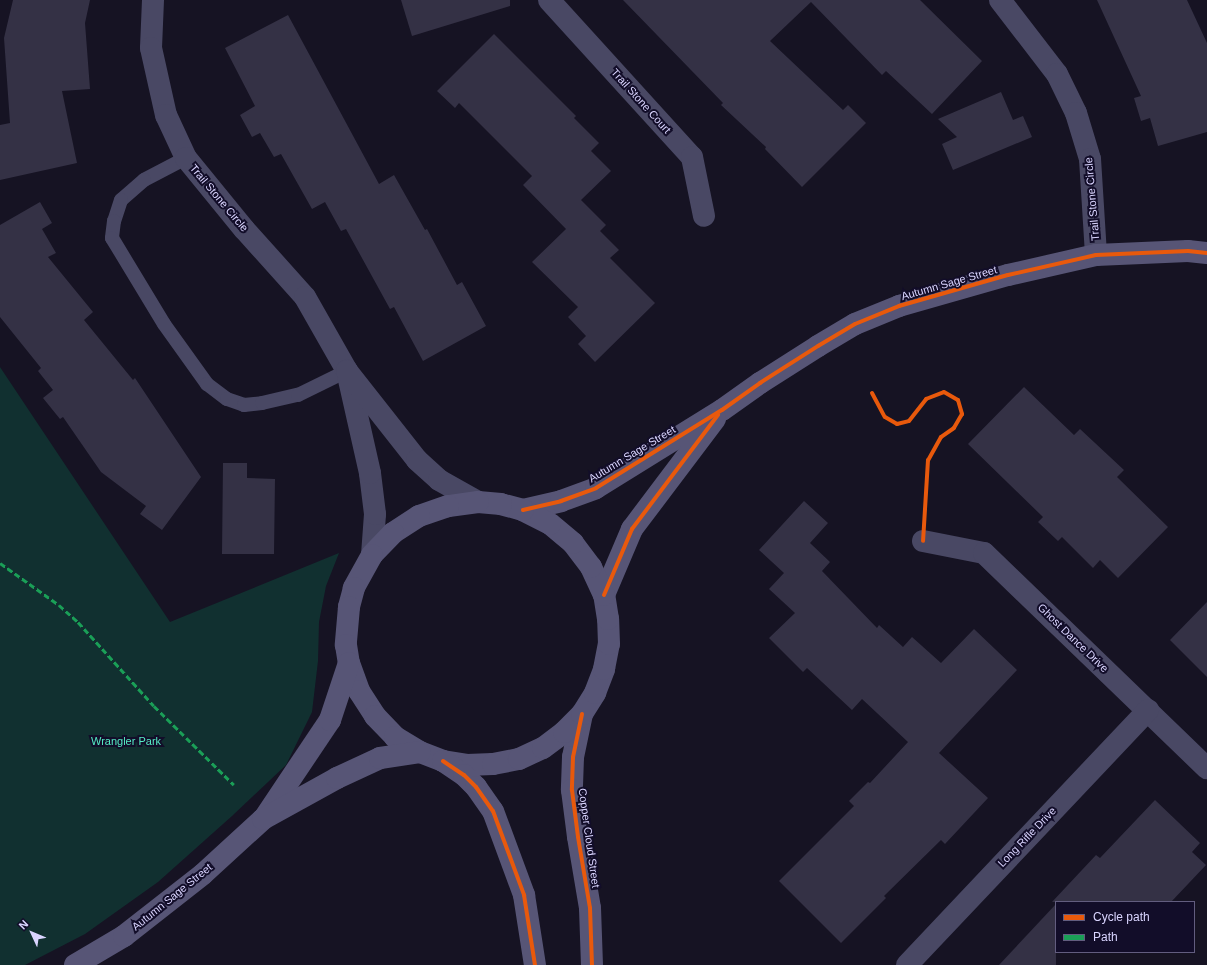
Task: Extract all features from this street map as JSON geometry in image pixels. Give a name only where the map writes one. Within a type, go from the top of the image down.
[{"type":"street","name":"Trail Stone Circle","points":[[153,0],[151,48],[166,115],[186,158],[244,229],[305,297],[347,371],[417,460],[439,480],[478,502]]},
{"type":"street","name":"Trail Stone Court","points":[[549,0],[692,157],[704,216]]},
{"type":"street","name":"Trail Stone Circle","points":[[1000,0],[1057,74],[1076,113],[1090,159],[1096,255]]},
{"type":"street","name":"Autumn Sage Street","points":[[523,510],[562,501],[596,488],[722,410],[760,383],[818,346],[855,324],[899,306],[1008,275],[1096,255],[1188,251],[1207,253]]},
{"type":"street","name":"Trail Stone Circle","points":[[347,371],[370,473],[375,514],[372,555]]},
{"type":"street","name":"Autumn Sage Street","points":[[604,594],[632,529],[722,410]]},
{"type":"street","points":[[478,502],[501,504],[523,510],[550,524],[573,543],[591,567],[604,594],[608,619],[608,650],[604,669],[595,693],[582,714],[564,732],[543,748],[519,759],[493,764],[467,765],[443,761],[420,752],[395,737],[375,716],[359,691],[349,663],[346,645],[349,607],[354,588],[372,555],[394,533],[419,516],[448,506],[478,502]]},
{"type":"street","name":"Ghost Dance Drive","points":[[923,541],[984,553],[1207,768]]},
{"type":"street","name":"Autumn Sage Street","points":[[263,820],[330,720],[349,663]]},
{"type":"street","name":"Long Rifle Drive","points":[[907,965],[1148,710]]},
{"type":"street","name":"Copper Cloud Street","points":[[582,714],[573,757],[572,790],[590,908],[592,965]]},
{"type":"street","name":"Autumn Sage Street","points":[[74,965],[124,936],[203,874],[263,820],[337,778],[373,761],[400,754],[420,752]]},
{"type":"street","points":[[443,761],[464,776],[476,787],[493,811],[524,895],[534,965]]},
{"type":"lane","points":[[186,158],[144,180],[121,200],[114,221],[112,238],[164,324],[207,384],[227,399],[244,405],[262,403],[298,395],[347,371]]},
{"type":"green space","name":"Wrangler Park","points":[[0,367],[170,622],[339,553],[326,586],[319,622],[318,661],[312,712],[286,765],[232,816],[158,882],[85,934],[25,965],[0,965]]},
{"type":"building","points":[[13,0],[90,0],[85,23],[90,89],[62,91],[77,163],[0,180],[0,125],[10,123],[4,38]]},
{"type":"building","points":[[401,0],[510,0],[510,6],[412,36]]},
{"type":"building","points":[[623,0],[920,0],[982,61],[932,114],[886,71],[882,75],[811,2],[770,41],[843,110],[848,105],[866,123],[802,187],[765,149],[766,147],[721,105],[723,103]]},
{"type":"building","points":[[1097,0],[1187,0],[1207,43],[1207,132],[1158,146],[1150,118],[1141,121],[1134,98],[1141,96]]},
{"type":"building","points":[[288,15],[379,184],[394,175],[425,230],[427,229],[457,285],[462,282],[486,326],[423,361],[394,307],[390,309],[346,229],[341,231],[325,202],[312,209],[281,154],[274,157],[260,133],[252,137],[240,115],[255,106],[225,48]]},
{"type":"building","points":[[494,34],[576,116],[574,118],[599,143],[591,151],[611,171],[581,200],[606,225],[600,231],[619,250],[610,258],[655,303],[595,362],[578,344],[586,336],[568,317],[578,307],[532,262],[566,229],[523,185],[532,176],[459,103],[455,108],[437,91]]},
{"type":"building","points":[[1001,92],[1013,120],[1023,116],[1032,137],[953,170],[942,144],[957,137],[938,119]]},
{"type":"building","points":[[40,202],[52,223],[42,229],[56,253],[48,257],[93,312],[84,320],[133,380],[135,378],[201,477],[162,530],[140,514],[146,506],[101,472],[63,417],[60,419],[43,398],[53,390],[38,371],[41,368],[0,317],[0,225]]},
{"type":"building","points":[[1024,387],[1074,435],[1080,429],[1124,470],[1117,477],[1168,527],[1118,578],[1100,560],[1093,568],[1062,537],[1058,541],[1038,522],[1043,517],[968,444]]},
{"type":"building","points":[[223,463],[247,463],[247,478],[275,479],[274,554],[222,554]]},
{"type":"building","points":[[804,501],[828,523],[810,543],[830,562],[822,571],[877,628],[879,625],[903,647],[912,637],[941,663],[974,629],[1017,670],[939,753],[988,798],[945,844],[941,840],[884,896],[886,898],[841,943],[779,881],[854,806],[849,801],[868,782],[870,783],[908,742],[862,699],[852,710],[807,668],[803,672],[769,638],[795,613],[769,589],[784,573],[759,550]]},
{"type":"building","points":[[1207,602],[1207,677],[1170,640]]},
{"type":"building","points":[[1155,800],[1200,843],[1192,852],[1206,865],[1172,901],[1052,902],[1096,855],[1100,858]]},
{"type":"building","points":[[1055,905],[1056,965],[999,965]]},
{"type":"marked path","points":[[0,563],[59,605],[78,622],[154,706],[234,785]]},
{"type":"cycle path","points":[[523,510],[561,501],[596,488],[722,410],[760,383],[818,346],[855,324],[899,306],[1008,275],[1096,255],[1188,251],[1207,253]]},
{"type":"cycle path","points":[[872,393],[885,417],[897,424],[909,421],[926,399],[944,392],[958,400],[962,414],[954,428],[941,437],[928,460],[923,541]]},
{"type":"cycle path","points":[[604,595],[632,529],[718,415]]},
{"type":"cycle path","points":[[582,714],[573,757],[572,790],[590,908],[592,965]]},
{"type":"cycle path","points":[[443,761],[464,775],[476,787],[493,811],[524,895],[535,965]]}]
